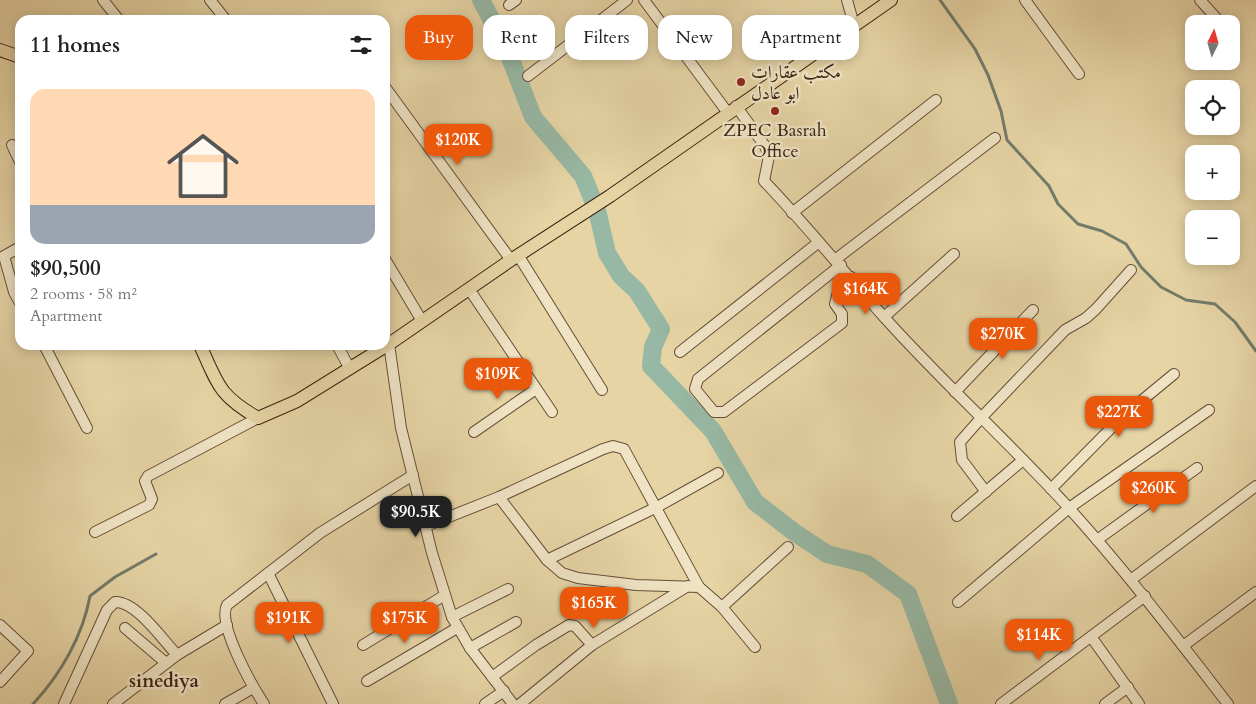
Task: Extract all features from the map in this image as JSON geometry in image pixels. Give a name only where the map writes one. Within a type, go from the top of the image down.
[{"type":"main road","points":[[859,22],[891,0]]},
{"type":"main road","points":[[0,50],[15,55]]},
{"type":"main road","points":[[390,343],[610,196],[804,60]]},
{"type":"main road","points":[[202,350],[221,391],[229,400],[258,418],[298,400],[380,350]]},
{"type":"street","points":[[103,0],[115,15]]},
{"type":"street","points":[[210,0],[222,15]]},
{"type":"street","points":[[528,76],[627,0]]},
{"type":"street","points":[[644,0],[732,110],[765,146],[769,156],[764,181],[838,262],[884,317],[980,418],[1024,460],[1132,579],[1228,704]]},
{"type":"street","points":[[847,0],[851,15]]},
{"type":"street","points":[[1025,0],[1079,74]]},
{"type":"street","points":[[1200,0],[1214,15]]},
{"type":"street","points":[[390,94],[515,258],[602,390]]},
{"type":"street","points":[[792,213],[936,100]]},
{"type":"street","points":[[851,277],[835,299],[835,304],[842,314],[842,324],[724,412],[714,412],[698,395],[695,389],[698,380],[838,262],[995,138]]},
{"type":"street","points":[[12,145],[15,151]]},
{"type":"street","points":[[680,352],[818,242]]},
{"type":"street","points":[[15,250],[2,256],[15,294]]},
{"type":"street","points":[[884,317],[954,254]]},
{"type":"street","points":[[390,267],[422,321]]},
{"type":"street","points":[[986,492],[962,460],[960,442],[980,418],[1066,330],[1086,318],[1096,309],[1131,270]]},
{"type":"street","points":[[469,289],[552,412]]},
{"type":"street","points":[[955,392],[1033,310]]},
{"type":"street","points":[[47,350],[87,428]]},
{"type":"street","points":[[340,350],[350,369]]},
{"type":"street","points":[[390,350],[401,428],[452,617],[470,648],[513,704]]},
{"type":"street","points":[[1051,489],[1124,416],[1174,374]]},
{"type":"street","points":[[474,432],[536,388]]},
{"type":"street","points":[[958,602],[1069,508],[1209,410]]},
{"type":"street","points":[[95,532],[149,505],[152,499],[145,481],[148,476],[258,418]]},
{"type":"street","points":[[426,526],[499,497],[603,448],[613,446],[624,449],[657,508],[694,586],[722,608],[755,647]]},
{"type":"street","points":[[957,516],[1024,460]]},
{"type":"street","points":[[1097,540],[1197,468]]},
{"type":"street","points":[[547,560],[657,508],[718,473]]},
{"type":"street","points":[[264,704],[253,688],[227,625],[225,610],[227,605],[320,533],[413,475]]},
{"type":"street","points":[[1132,579],[1256,486]]},
{"type":"street","points":[[499,497],[547,560],[562,572],[578,578],[636,585],[694,586]]},
{"type":"street","points":[[722,608],[788,547]]},
{"type":"street","points":[[268,573],[333,704]]},
{"type":"street","points":[[520,704],[592,645],[694,586]]},
{"type":"street","points":[[452,617],[508,589]]},
{"type":"street","points":[[1183,646],[1256,592]]},
{"type":"street","points":[[363,645],[445,595]]},
{"type":"street","points":[[1001,704],[1146,596]]},
{"type":"street","points":[[64,704],[107,610],[115,602],[121,602],[146,620],[177,655]]},
{"type":"street","points":[[470,648],[516,622]]},
{"type":"street","points":[[0,625],[28,651],[0,682]]},
{"type":"street","points":[[112,704],[177,655],[227,625]]},
{"type":"street","points":[[492,677],[536,645],[569,625],[575,626],[592,645]]},
{"type":"street","points":[[125,628],[166,663]]},
{"type":"street","points":[[367,681],[457,628]]},
{"type":"street","points":[[1092,638],[1140,704]]},
{"type":"street","points":[[225,704],[253,688]]},
{"type":"street","points":[[1105,704],[1128,688]]},
{"type":"street","points":[[484,704],[504,691]]},
{"type":"waterway","points":[[481,0],[506,47],[533,117],[583,176],[597,210],[607,253],[621,276],[637,291],[661,329],[653,347],[651,366],[713,431],[755,502],[827,554],[867,564],[908,594],[949,704]]},
{"type":"waterway","points":[[940,0],[975,49],[988,75],[1001,111],[1007,140],[1049,186],[1058,204],[1078,224],[1102,231],[1126,244],[1141,267],[1161,287],[1186,300],[1215,304],[1235,322],[1256,351]]},
{"type":"waterway","points":[[33,704],[53,680],[69,653],[82,625],[90,596],[115,577],[156,554]]},
{"type":"place","name":"مكتب عقارات ابو عادل","points":[[741,82]]},
{"type":"place","name":"ZPEC Basrah Office","points":[[775,111]]},
{"type":"district","name":"sinediya","points":[[164,681]]}]
